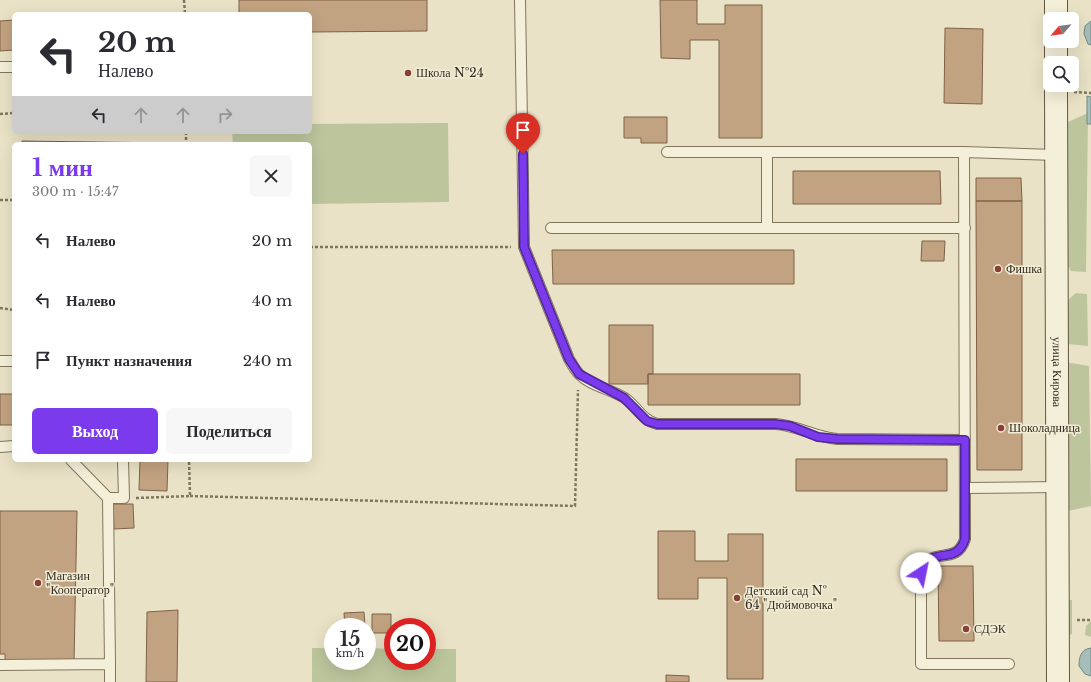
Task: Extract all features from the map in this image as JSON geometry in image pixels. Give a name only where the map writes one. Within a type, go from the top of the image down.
[{"type":"street","points":[[1056,0],[1056,12]]},
{"type":"street","name":"улица Кирова","points":[[1056,92],[1058,682]]},
{"type":"lane","points":[[520,0],[524,247],[569,359],[579,374],[624,398],[647,421],[657,424],[775,424],[790,426],[827,438],[965,440]]},
{"type":"lane","points":[[0,67],[12,67]]},
{"type":"lane","points":[[667,152],[964,152],[1056,155]]},
{"type":"lane","points":[[767,152],[767,228]]},
{"type":"lane","points":[[964,152],[965,539],[963,545],[955,553],[950,555],[934,556],[930,558],[923,566],[921,573],[921,664],[1009,664]]},
{"type":"lane","points":[[551,228],[965,228]]},
{"type":"lane","points":[[0,361],[12,361]]},
{"type":"lane","points":[[0,447],[12,446]]},
{"type":"lane","points":[[73,462],[108,498],[110,682]]},
{"type":"lane","points":[[108,498],[124,498],[123,462]]},
{"type":"lane","points":[[966,488],[1058,488]]},
{"type":"lane","points":[[0,665],[110,664]]},
{"type":"path","points":[[184,0],[185,12]]},
{"type":"path","points":[[0,114],[12,113]]},
{"type":"path","points":[[0,200],[12,200]]},
{"type":"path","points":[[312,247],[524,247]]},
{"type":"path","points":[[0,308],[12,310]]},
{"type":"path","points":[[124,498],[190,496],[576,506],[579,374]]},
{"type":"path","points":[[189,462],[190,496]]},
{"type":"green space","points":[[1088,113],[1086,272],[1071,271],[1067,264],[1068,122]]},
{"type":"green space","points":[[448,123],[449,202],[312,204],[312,142],[233,142],[232,134],[312,134],[312,124]]},
{"type":"green space","points":[[1076,293],[1087,294],[1088,346],[1068,344],[1068,300]]},
{"type":"green space","points":[[1065,362],[1089,366],[1091,506],[1068,511]]},
{"type":"green space","points":[[1064,600],[1072,600],[1072,634],[1064,637]]},
{"type":"green space","points":[[1091,621],[1091,637],[1085,635],[1086,626]]},
{"type":"green space","points":[[312,648],[324,648],[324,670],[376,670],[376,648],[384,649],[384,670],[436,670],[436,649],[456,649],[456,682],[312,682]]},
{"type":"water","points":[[1091,21],[1091,45],[1088,44],[1084,34],[1085,26]]},
{"type":"water","points":[[1087,96],[1091,97],[1091,124],[1087,124]]},
{"type":"water","points":[[1091,648],[1091,676],[1085,674],[1079,666],[1079,660],[1081,654],[1085,650]]},
{"type":"building","points":[[239,0],[427,0],[427,31],[312,32],[312,12],[239,12]]},
{"type":"building","points":[[660,0],[697,0],[697,24],[725,24],[725,5],[762,5],[762,138],[719,138],[719,40],[690,40],[690,59],[661,58]]},
{"type":"building","points":[[12,20],[12,50],[0,51],[0,21]]},
{"type":"building","points":[[945,28],[983,29],[982,104],[944,103]]},
{"type":"building","points":[[624,117],[667,117],[667,143],[641,143],[641,138],[624,138]]},
{"type":"building","points":[[22,141],[96,142],[22,142]]},
{"type":"building","points":[[793,171],[940,171],[941,204],[793,204]]},
{"type":"building","points":[[976,178],[1021,178],[1022,201],[976,201]]},
{"type":"building","points":[[976,201],[1022,201],[1022,470],[977,470]]},
{"type":"building","points":[[922,241],[945,241],[944,261],[921,261]]},
{"type":"building","points":[[552,250],[794,250],[794,284],[553,284]]},
{"type":"building","points":[[609,325],[653,325],[653,374],[648,374],[648,384],[609,384]]},
{"type":"building","points":[[648,374],[800,374],[800,405],[648,405]]},
{"type":"building","points":[[0,394],[12,394],[12,425],[0,425]]},
{"type":"building","points":[[796,459],[947,459],[947,491],[796,491]]},
{"type":"building","points":[[140,462],[168,462],[167,491],[139,490]]},
{"type":"building","points":[[113,504],[133,504],[134,528],[114,529]]},
{"type":"building","name":"Магазин \"Кооператор\"","points":[[0,511],[77,511],[74,664],[5,663],[5,654],[0,654]]},
{"type":"building","points":[[658,531],[695,531],[695,561],[728,561],[728,534],[763,534],[763,679],[727,679],[727,578],[698,578],[698,599],[658,599]]},
{"type":"building","points":[[938,566],[973,566],[974,641],[939,641]]},
{"type":"building","points":[[178,610],[177,682],[146,682],[147,612]]},
{"type":"building","points":[[364,612],[364,618],[344,618],[344,613]]},
{"type":"building","points":[[372,614],[391,614],[391,618],[384,618],[384,633],[376,633],[376,618],[372,618]]},
{"type":"building","points":[[666,675],[689,676],[689,682],[666,682]]},
{"type":"place","name":"Школа №24","points":[[408,73]]},
{"type":"place","name":"Фишка","points":[[998,269]]},
{"type":"place","name":"Шоколадница","points":[[1001,428]]},
{"type":"place","name":"Магазин \"Кооператор\"","points":[[38,583]]},
{"type":"place","name":"Детский сад № 64 \"Дюймовочка\"","points":[[737,598]]},
{"type":"place","name":"СДЭК","points":[[966,629]]},
{"type":"route","points":[[523,154],[524,247],[569,359],[579,374],[629,401],[647,421],[657,424],[782,424],[818,437],[837,439],[965,440],[965,539],[963,545],[955,553],[950,555],[934,556],[926,561],[921,573]]}]
